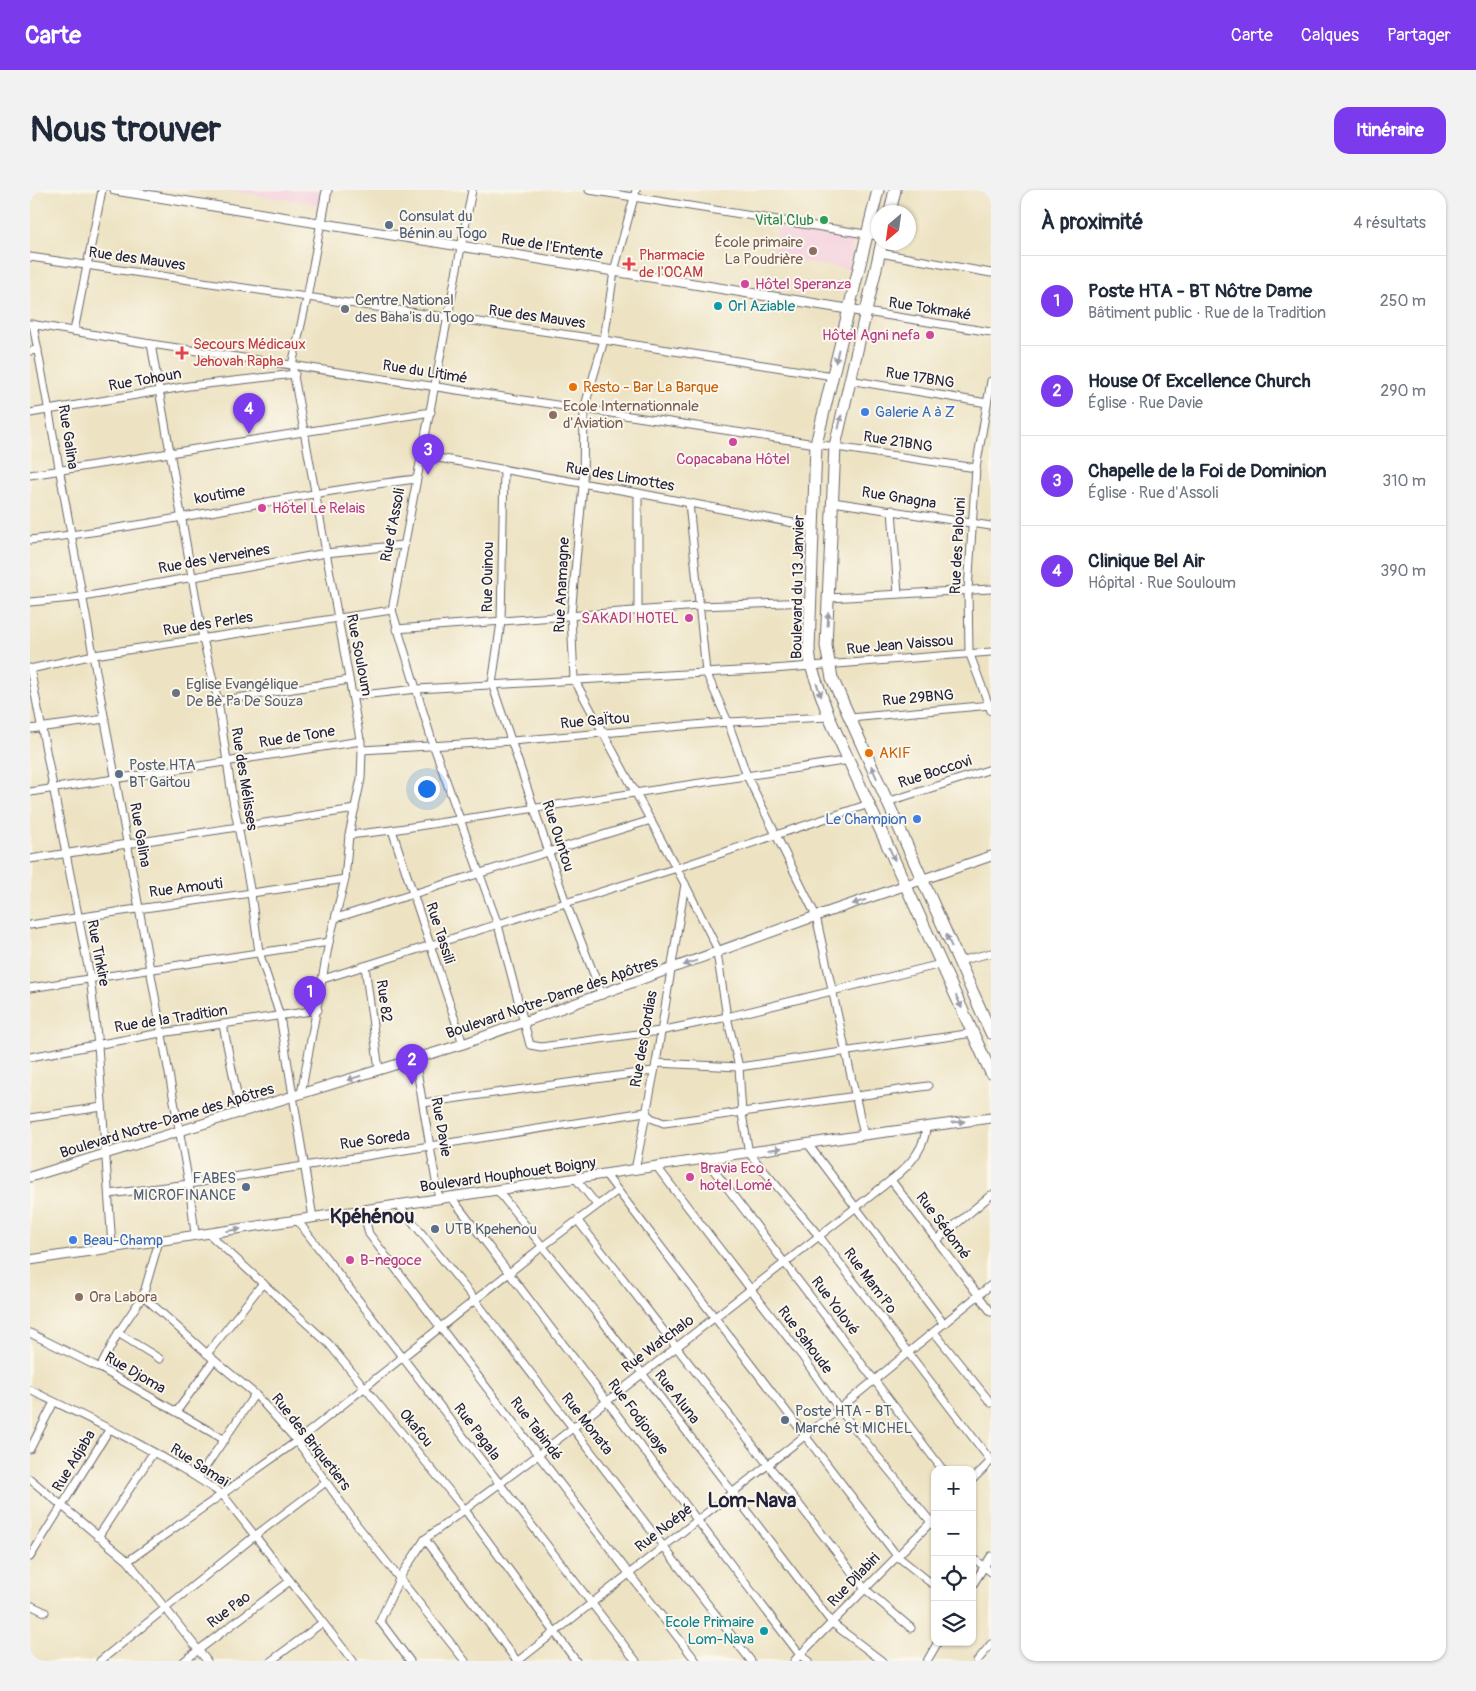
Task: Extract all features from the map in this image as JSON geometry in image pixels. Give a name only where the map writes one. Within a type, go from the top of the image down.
[{"type":"highway","name":"Boulevard du 13 Janvier","points":[[876,205],[878,190]]},
{"type":"highway","points":[[892,205],[895,190]]},
{"type":"highway","name":"Boulevard du 13 Janvier","points":[[871,241],[848,310],[816,444],[811,666],[830,717],[991,1073]]},
{"type":"highway","name":"Boulevard du 13 Janvier","points":[[881,250],[835,446],[826,646],[832,678],[991,1032]]},
{"type":"street","points":[[74,331],[102,190]]},
{"type":"street","name":"Rue de l'Entente","points":[[115,190],[866,312]]},
{"type":"street","points":[[292,365],[308,298],[327,190]]},
{"type":"street","name":"Rue d'Assoli","points":[[472,190],[434,387],[431,412],[403,545],[392,610],[396,629],[417,689],[433,744],[498,925],[530,1045],[539,1047],[660,1031]]},
{"type":"street","points":[[590,190],[636,193],[871,235]]},
{"type":"street","name":"Rue Anamagne","points":[[636,193],[614,271],[604,340],[584,409],[583,485],[571,615],[574,679],[677,868],[718,953],[727,1017]]},
{"type":"street","points":[[890,250],[991,273]]},
{"type":"street","name":"Rue des Mauves","points":[[30,257],[447,319],[604,340],[833,376]]},
{"type":"street","name":"Rue Tokmaké","points":[[866,312],[991,332]]},
{"type":"street","name":"Rue du Litimé","points":[[31,324],[816,444]]},
{"type":"street","name":"Rue Galina","points":[[31,324],[50,410],[71,535],[117,778],[149,968],[190,1184],[195,1234]]},
{"type":"street","name":"Rue des Mélisses","points":[[152,344],[180,516],[203,639],[218,701],[237,827],[251,894],[259,952],[280,1016],[297,1096],[304,1165],[313,1218]]},
{"type":"street","points":[[30,351],[38,350]]},
{"type":"street","name":"Rue Souloum","points":[[292,365],[362,750],[345,879],[329,942],[318,1010],[297,1096]]},
{"type":"street","name":"Rue Tohoun","points":[[30,413],[161,392],[295,374]]},
{"type":"street","name":"Rue 17BNG","points":[[849,380],[987,403]]},
{"type":"street","name":"Rue des Palouni","points":[[990,707],[970,652],[968,590],[976,468],[991,381]]},
{"type":"street","points":[[30,475],[431,412]]},
{"type":"street","name":"Rue 21BNG","points":[[816,444],[976,468]]},
{"type":"street","name":"Rue des Limottes","points":[[421,455],[583,485],[638,493],[814,527]]},
{"type":"street","name":"Rue Ouinou","points":[[492,684],[500,622],[504,469]]},
{"type":"street","name":"koutime","points":[[30,540],[71,535],[315,493],[416,480]]},
{"type":"street","points":[[638,493],[638,610]]},
{"type":"street","name":"Rue Gnagna","points":[[833,502],[991,526]]},
{"type":"street","points":[[689,503],[706,672],[728,722],[746,776],[816,916],[864,1135]]},
{"type":"street","points":[[892,510],[898,594]]},
{"type":"street","name":"Rue des Verveines","points":[[30,602],[83,597],[326,553],[403,545]]},
{"type":"street","points":[[829,598],[991,589]]},
{"type":"street","points":[[396,629],[699,606],[811,602]]},
{"type":"street","name":"Rue des Perles","points":[[30,669],[94,655],[392,610]]},
{"type":"street","name":"Rue Jean Vaissou","points":[[353,696],[417,689],[829,665],[970,652],[991,652]]},
{"type":"street","name":"Rue Tinkire","points":[[30,669],[55,788],[65,853],[90,977],[98,1045],[112,1246]]},
{"type":"street","points":[[218,701],[349,680]]},
{"type":"street","name":"Rue Ountou","points":[[492,684],[566,903],[602,995]]},
{"type":"street","name":"Rue 29BNG","points":[[850,718],[990,707]]},
{"type":"street","name":"Rue GaÏtou","points":[[362,750],[433,744],[604,735],[728,722],[830,717]]},
{"type":"street","points":[[30,729],[105,719]]},
{"type":"street","name":"Rue de Tone","points":[[30,792],[361,742]]},
{"type":"street","points":[[350,835],[534,809],[850,760]]},
{"type":"street","name":"Rue Boccovi","points":[[887,802],[991,769]]},
{"type":"street","points":[[323,979],[677,868],[869,804]]},
{"type":"street","points":[[30,859],[355,809]]},
{"type":"street","points":[[336,918],[651,820]]},
{"type":"street","name":"Rue Tassili","points":[[392,830],[463,1044]]},
{"type":"street","name":"Boulevard Notre-Dame des Apôtres","points":[[30,1176],[241,1114],[463,1044],[816,916],[991,856]]},
{"type":"street","name":"Rue Amouti","points":[[30,925],[140,907],[251,894],[345,879]]},
{"type":"street","name":"Rue des Cordias","points":[[635,1170],[656,1063],[685,884]]},
{"type":"street","points":[[30,988],[90,977],[329,942]]},
{"type":"street","points":[[959,961],[991,953]]},
{"type":"street","points":[[660,1031],[727,1017],[941,964]]},
{"type":"street","name":"Rue 82","points":[[365,966],[379,1070]]},
{"type":"street","name":"Rue de la Tradition","points":[[30,1057],[161,1033],[318,1010]]},
{"type":"street","name":"Rue Mam'Po","points":[[727,1017],[740,1067],[742,1114],[749,1153],[819,1236],[991,1461]]},
{"type":"street","points":[[223,1025],[241,1114]]},
{"type":"street","points":[[656,1063],[740,1067],[972,1033]]},
{"type":"street","name":"Rue Davie","points":[[415,1059],[439,1199]]},
{"type":"street","points":[[423,1103],[653,1071]]},
{"type":"street","points":[[645,1112],[651,1118],[664,1123],[742,1114],[855,1095],[928,1086]]},
{"type":"street","points":[[30,1118],[102,1107]]},
{"type":"street","name":"Rue Soreda","points":[[109,1194],[190,1184],[645,1112]]},
{"type":"street","name":"Boulevard Houphouet Boigny","points":[[30,1260],[112,1246],[195,1234],[209,1234],[864,1135],[991,1118]]},
{"type":"street","name":"Rue Watchalo","points":[[410,1661],[380,1621],[400,1577],[425,1538],[538,1455],[891,1180],[916,1155],[926,1127]]},
{"type":"street","points":[[808,1144],[944,1324]]},
{"type":"street","name":"Rue Yolové","points":[[706,1160],[940,1466]]},
{"type":"street","name":"Rue Sahoude","points":[[657,1167],[802,1356],[839,1409],[931,1521]]},
{"type":"street","points":[[606,1175],[617,1192],[897,1556],[931,1582]]},
{"type":"street","points":[[576,1179],[597,1205]]},
{"type":"street","name":"Rue Sédomé","points":[[891,1180],[991,1312]]},
{"type":"street","name":"Rue Aluna","points":[[497,1190],[642,1373],[832,1623],[882,1661]]},
{"type":"street","points":[[128,1561],[297,1441],[543,1246],[617,1192]]},
{"type":"street","points":[[937,1240],[991,1195]]},
{"type":"street","name":"Rue Fodjouaye","points":[[451,1197],[608,1400],[800,1655],[808,1661]]},
{"type":"street","name":"Rue Monata","points":[[399,1205],[475,1300],[751,1661]]},
{"type":"street","name":"Rue Tabindé","points":[[363,1210],[369,1234],[696,1661]]},
{"type":"street","name":"Rue Pagala","points":[[297,1220],[636,1661]]},
{"type":"street","points":[[578,1221],[865,1589],[911,1628]]},
{"type":"street","name":"Okafou","points":[[209,1234],[320,1334],[465,1510],[576,1661]]},
{"type":"street","points":[[100,1368],[118,1333],[143,1296],[159,1240]]},
{"type":"street","points":[[207,1354],[263,1284]]},
{"type":"street","name":"Rue Noépé","points":[[517,1661],[803,1435],[839,1409],[991,1286]]},
{"type":"street","name":"Rue des Briquetiers","points":[[143,1296],[207,1354],[256,1394],[297,1441],[357,1525],[465,1661]]},
{"type":"street","points":[[934,1332],[991,1403]]},
{"type":"street","name":"Rue Djoma","points":[[30,1333],[100,1368],[225,1440]]},
{"type":"street","points":[[118,1333],[160,1359]]},
{"type":"street","points":[[177,1411],[214,1360]]},
{"type":"street","name":"Rue Samaï","points":[[30,1390],[153,1452],[223,1495],[353,1661]]},
{"type":"street","points":[[198,1478],[256,1394]]},
{"type":"street","points":[[30,1449],[54,1402]]},
{"type":"street","name":"Rue Adjaba","points":[[30,1557],[109,1430]]},
{"type":"street","points":[[98,1537],[153,1452]]},
{"type":"street","points":[[976,1476],[991,1461]]},
{"type":"street","points":[[30,1480],[128,1561],[207,1661]]},
{"type":"street","points":[[100,1661],[165,1607],[326,1482]]},
{"type":"street","name":"Rue Dilabiri","points":[[794,1661],[897,1556],[931,1525]]},
{"type":"street","points":[[425,1538],[517,1661]]},
{"type":"street","points":[[976,1579],[991,1556]]},
{"type":"street","points":[[976,1560],[991,1572]]},
{"type":"street","name":"Rue Pao","points":[[184,1661],[290,1582]]},
{"type":"street","points":[[30,1605],[45,1612]]},
{"type":"street","points":[[271,1661],[322,1623]]},
{"type":"street","points":[[977,1661],[991,1644]]},
{"type":"street","points":[[927,1661],[936,1646]]},
{"type":"shaded area","points":[[223,190],[325,190],[322,205]]},
{"type":"shaded area","name":"École primaire La Poudrière","points":[[778,226],[854,236],[849,269],[773,258]]},
{"type":"place","name":"Vital Club","points":[[824,220]]},
{"type":"place","name":"Consulat du Bénin au Togo","points":[[389,225]]},
{"type":"place","name":"École primaire La Poudrière","points":[[813,251]]},
{"type":"place","name":"Pharmacie de l'OCAM","points":[[629,264]]},
{"type":"place","name":"Hôtel Speranza","points":[[745,284]]},
{"type":"place","name":"Orl Aziable","points":[[718,306]]},
{"type":"place","name":"Centre National des Baha'is du Togo","points":[[345,309]]},
{"type":"place","name":"Hôtel Agni nefa","points":[[930,335]]},
{"type":"place","name":"Secours Médicaux Jehovah Rapha","points":[[182,353]]},
{"type":"place","name":"Resto - Bar La Barque","points":[[573,387]]},
{"type":"place","name":"Galerie A à Z","points":[[865,412]]},
{"type":"place","name":"Ecole Internationnale d'Aviation","points":[[553,415]]},
{"type":"place","name":"Clinique Bel Air","points":[[249,434]]},
{"type":"place","name":"Copacabana Hôtel","points":[[733,442]]},
{"type":"place","name":"Chapelle de la Foi de Dominion","points":[[428,475]]},
{"type":"place","name":"Hôtel Le Relais","points":[[262,508]]},
{"type":"place","name":"SAKADI HOTEL","points":[[689,618]]},
{"type":"place","name":"Eglise Evangélique De Bè Pa De Souza","points":[[176,693]]},
{"type":"place","name":"AKIF","points":[[869,753]]},
{"type":"place","name":"Poste HTA BT Gaitou","points":[[119,774]]},
{"type":"place","name":"Le Champion","points":[[917,819]]},
{"type":"place","name":"Poste HTA - BT Nôtre Dame","points":[[310,1017]]},
{"type":"place","name":"House Of Excellence Church","points":[[412,1085]]},
{"type":"place","name":"Bravia Eco hotel Lomé","points":[[690,1177]]},
{"type":"place","name":"FABES MICROFINANCE","points":[[246,1187]]},
{"type":"place","name":"UTB Kpehenou","points":[[435,1229]]},
{"type":"place","name":"Beau-Champ","points":[[73,1240]]},
{"type":"place","name":"B-negoce","points":[[350,1260]]},
{"type":"place","name":"Ora Labora","points":[[79,1297]]},
{"type":"place","name":"Poste HTA - BT Marché St MICHEL","points":[[785,1420]]},
{"type":"place","name":"Ecole Primaire Lom-Nava","points":[[764,1631]]},
{"type":"district","name":"Kpéhénou","points":[[372,1216]]},
{"type":"district","name":"Lom-Nava","points":[[752,1500]]}]
